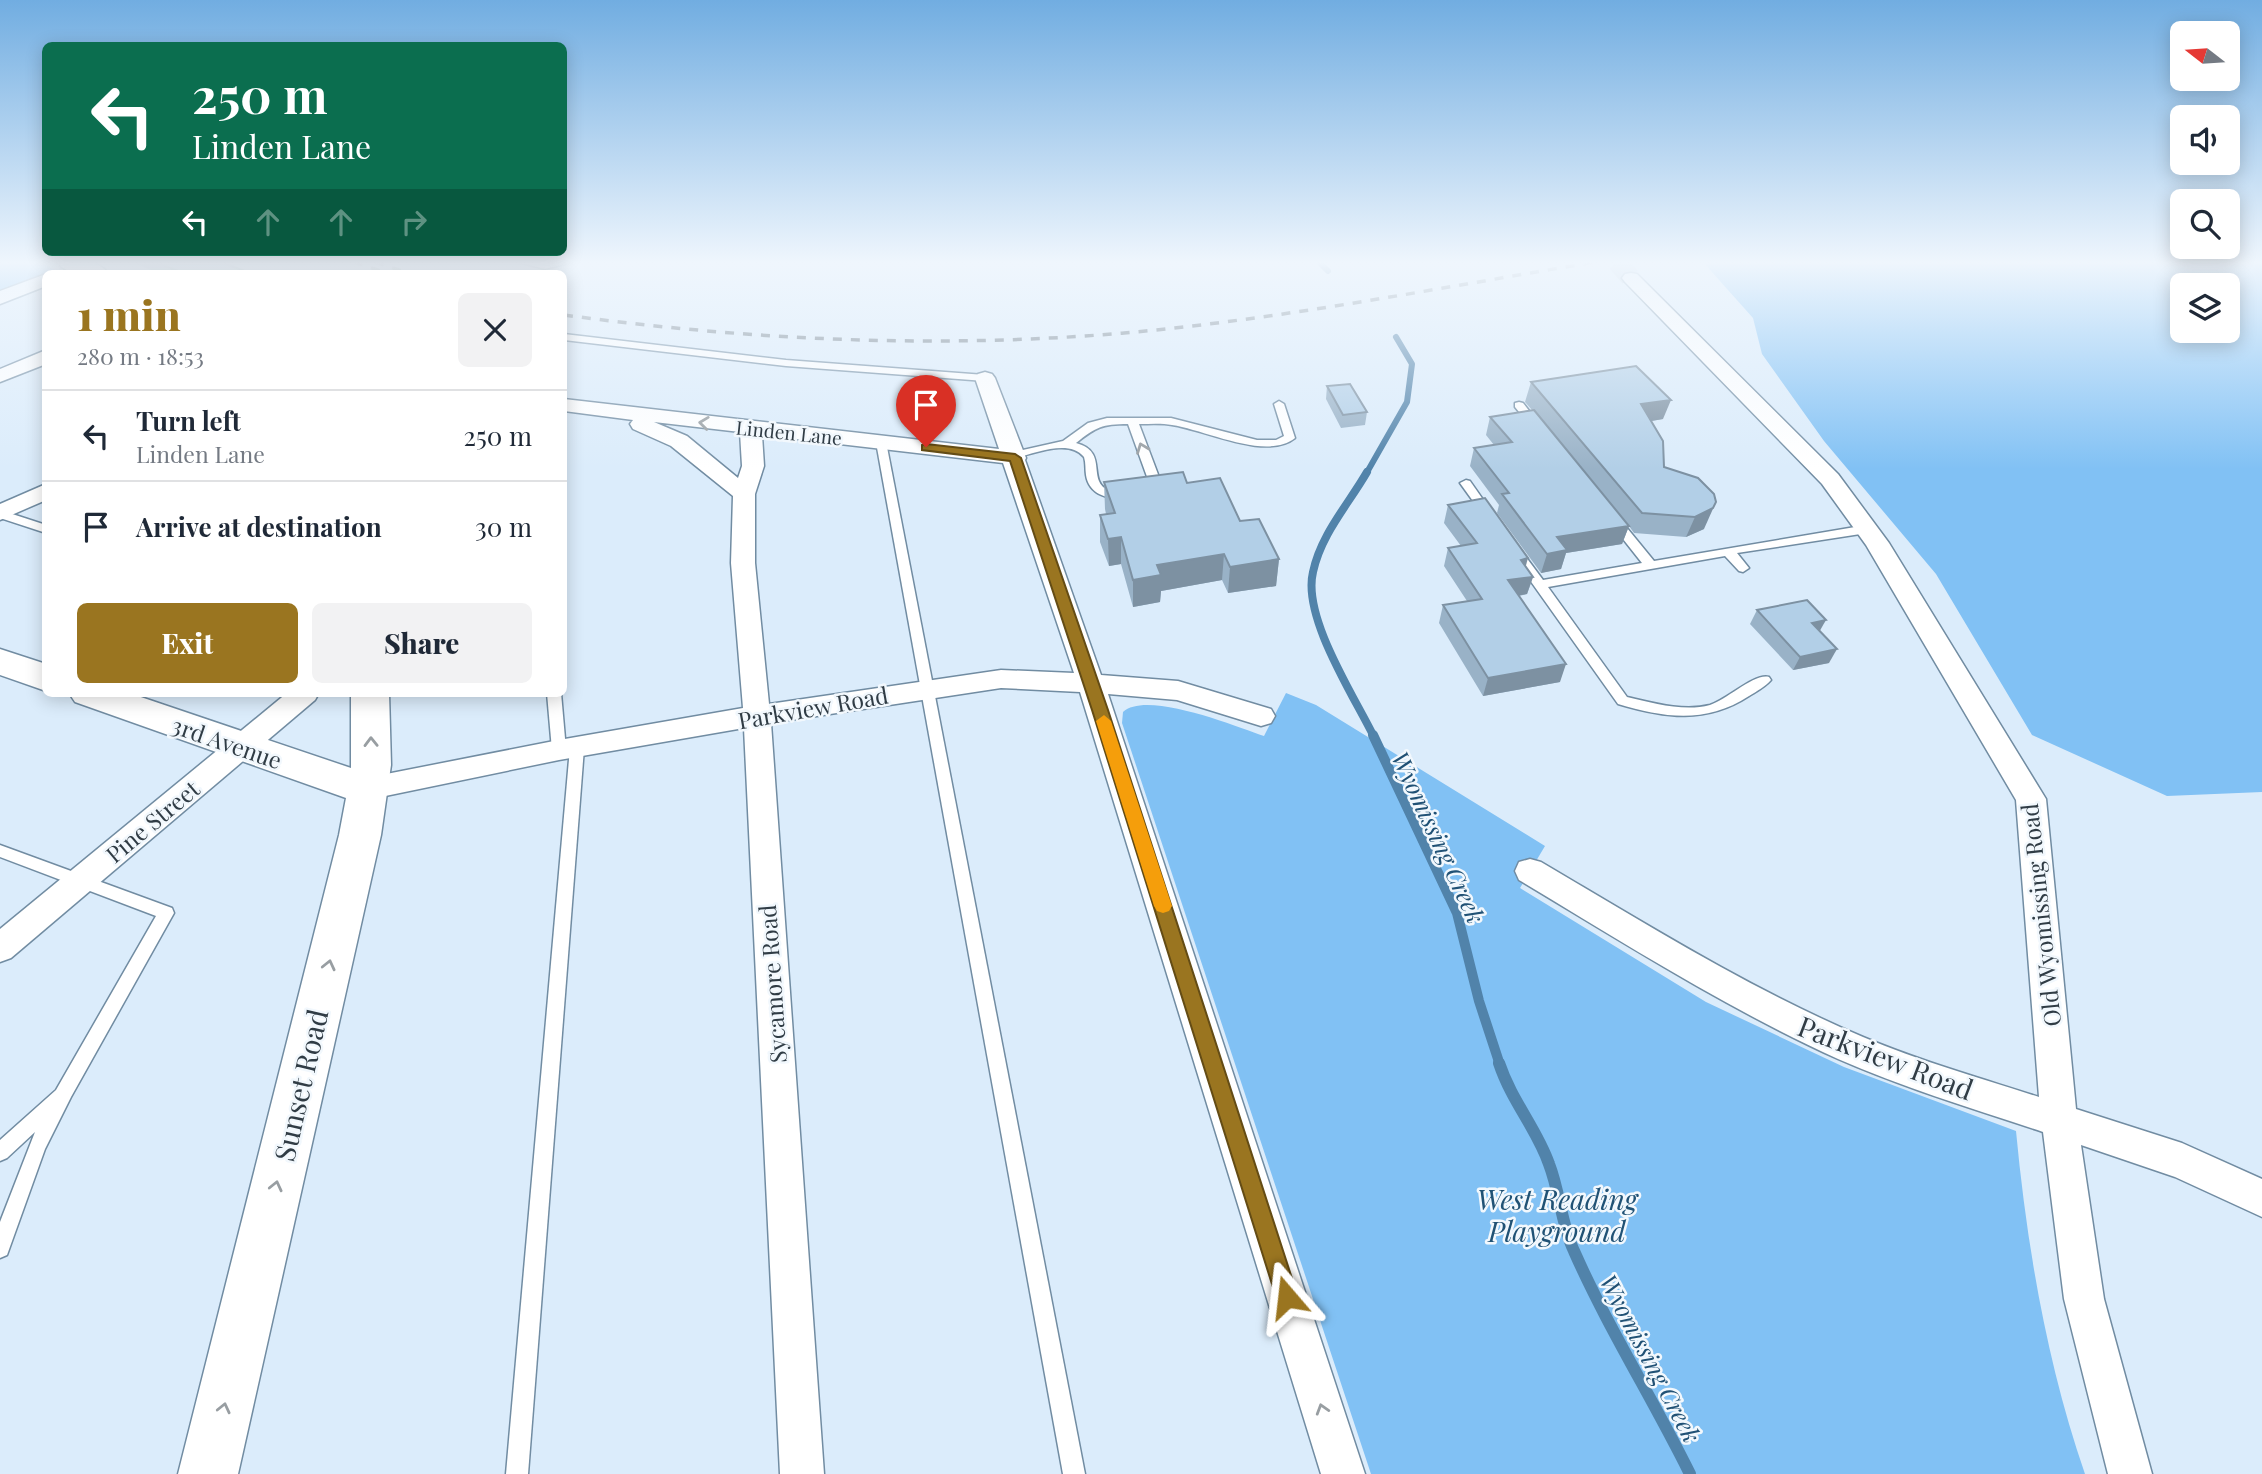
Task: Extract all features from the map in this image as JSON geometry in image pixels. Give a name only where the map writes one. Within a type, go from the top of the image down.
[{"type":"street","name":"Old Wyomissing Road","points":[[1684,331],[1819,467],[1867,529],[2031,799],[2059,1119],[2084,1299],[2130,1474]]},
{"type":"street","points":[[0,376],[42,359]]},
{"type":"street","points":[[985,378],[1015,457],[1090,683],[1224,1094],[1343,1474]]},
{"type":"street","name":"Linden Lane","points":[[567,405],[751,429],[1015,457]]},
{"type":"street","points":[[616,412],[679,441],[744,494]]},
{"type":"street","name":"Sycamore Road","points":[[751,429],[753,466],[744,494],[743,563],[757,717],[802,1474]]},
{"type":"street","points":[[0,514],[42,493]]},
{"type":"street","points":[[0,662],[42,677]]},
{"type":"street","name":"Parkview Road","points":[[366,789],[568,749],[927,688],[1001,679],[1178,691],[1261,716]]},
{"type":"street","name":"3rd Avenue","points":[[99,697],[366,789]]},
{"type":"street","name":"Pine Street","points":[[0,948],[300,697]]},
{"type":"street","name":"Sunset Road","points":[[208,1474],[360,835],[371,765],[370,697]]},
{"type":"street","name":"Parkview Road","points":[[1530,871],[1720,984],[1796,1023],[1923,1076],[2182,1161],[2262,1198]]},
{"type":"lane","points":[[567,337],[786,363],[985,378]]},
{"type":"lane","points":[[1015,457],[1066,444],[1092,425],[1132,420],[1171,421],[1244,441],[1278,443],[1290,438],[1279,404]]},
{"type":"lane","points":[[1519,405],[1545,437]]},
{"type":"lane","points":[[1066,444],[1083,449],[1090,457],[1091,478],[1099,491],[1113,497],[1150,492],[1156,485],[1132,420]]},
{"type":"lane","points":[[881,442],[1074,1474]]},
{"type":"lane","points":[[1466,483],[1623,701],[1652,708],[1692,711],[1715,709],[1764,680]]},
{"type":"lane","points":[[1606,511],[1650,564]]},
{"type":"lane","points":[[0,514],[42,528]]},
{"type":"lane","points":[[1539,585],[1867,529]]},
{"type":"lane","points":[[1728,551],[1743,568]]},
{"type":"lane","points":[[517,1474],[568,749],[555,697]]},
{"type":"lane","points":[[0,851],[166,913],[65,1091],[37,1146],[0,1248]]},
{"type":"lane","points":[[0,1152],[65,1091]]},
{"type":"green space","points":[[1756,331],[2170,331],[2170,343],[2240,343],[2240,331],[2262,331],[2262,792],[2167,796],[2032,735],[1936,574],[1824,441],[1762,354]]},
{"type":"green space","name":"West Reading Playground","points":[[1286,693],[1316,705],[1545,846],[1520,888],[1706,1002],[1844,1067],[2016,1131],[2040,1305],[2060,1390],[2085,1474],[1371,1474],[1122,723],[1123,712],[1134,706],[1151,705],[1213,718],[1264,736]]},
{"type":"building","points":[[1636,366],[1671,400],[1641,404],[1663,441],[1664,467],[1698,478],[1714,494],[1716,502],[1713,508],[1695,517],[1642,513],[1531,382]]},
{"type":"building","points":[[1350,384],[1367,412],[1343,415],[1327,386]]},
{"type":"building","points":[[1534,410],[1629,526],[1557,537],[1567,550],[1547,554],[1502,494],[1509,493],[1474,448],[1512,442],[1490,417]]},
{"type":"building","points":[[1183,472],[1187,483],[1220,478],[1240,521],[1259,519],[1279,559],[1230,567],[1224,554],[1157,565],[1161,575],[1133,580],[1121,537],[1108,539],[1100,515],[1115,513],[1104,482]]},
{"type":"building","points":[[1485,498],[1528,558],[1521,560],[1533,577],[1508,580],[1566,664],[1488,678],[1443,605],[1482,599],[1448,548],[1477,543],[1448,505]]},
{"type":"building","points":[[1807,600],[1826,620],[1812,623],[1837,649],[1800,657],[1757,610]]},
{"type":"waterway","name":"Wyomissing Creek","points":[[1366,474],[1407,402],[1412,364],[1396,337]]},
{"type":"waterway","name":"Wyomissing Creek","points":[[1367,472],[1322,545],[1313,572],[1312,590],[1322,633],[1374,736]]},
{"type":"waterway","name":"Wyomissing Creek","points":[[1374,736],[1457,913],[1479,1001],[1500,1065]]},
{"type":"waterway","name":"Wyomissing Creek","points":[[1499,1063],[1544,1151],[1570,1241],[1587,1280],[1690,1474]]},
{"type":"railway","points":[[702,331],[914,341],[1054,338],[1146,331]]},
{"type":"slow traffic","points":[[1104,721],[1163,906]]},
{"type":"route","points":[[926,447],[1015,458],[1100,710],[1287,1297]]}]
